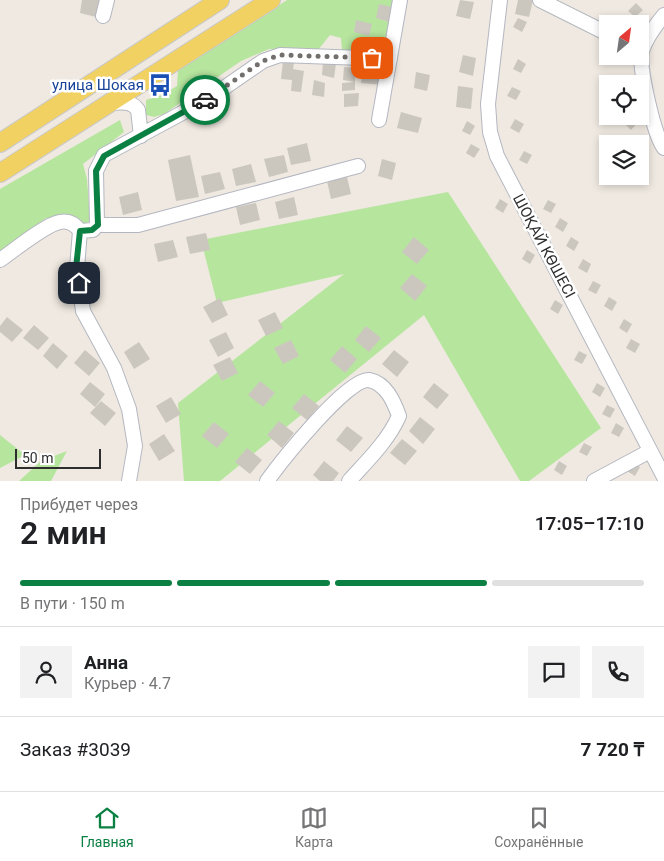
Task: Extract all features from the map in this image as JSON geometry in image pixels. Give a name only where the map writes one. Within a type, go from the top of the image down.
[{"type":"main road","points":[[0,143],[8,133],[220,0]]},
{"type":"main road","points":[[0,173],[271,0]]},
{"type":"street","points":[[103,16],[107,0]]},
{"type":"street","points":[[379,120],[400,0]]},
{"type":"street","name":"ШОҚАЙ КӨШЕСІ","points":[[500,0],[488,104],[490,132],[497,156],[664,477]]},
{"type":"street","points":[[540,0],[599,30]]},
{"type":"street","points":[[649,36],[664,15]]},
{"type":"street","points":[[98,225],[96,171],[104,156],[208,99],[263,61],[280,55],[390,59]]},
{"type":"street","points":[[641,65],[653,121],[660,143],[664,148]]},
{"type":"street","points":[[110,103],[131,103],[136,107],[141,136]]},
{"type":"street","points":[[80,231],[92,230],[98,225],[138,225],[358,166]]},
{"type":"street","points":[[0,260],[49,226],[58,222],[68,222],[76,225],[80,231],[76,268],[84,311],[114,368],[129,409],[134,446],[129,481]]},
{"type":"street","points":[[267,481],[294,446],[335,402],[356,384],[367,380],[380,384],[395,403],[399,416],[384,441],[349,481]]},
{"type":"street","points":[[594,481],[650,451]]},
{"type":"green space","points":[[287,0],[394,0],[383,52],[342,51],[341,38],[330,35],[318,50],[269,49],[241,61],[164,114],[154,117],[146,115],[146,100],[162,95],[177,86],[178,70]]},
{"type":"green space","points":[[120,120],[124,132],[83,164],[87,179],[90,221],[83,225],[76,218],[46,218],[0,251],[0,189]]},
{"type":"green space","points":[[448,192],[601,428],[529,481],[520,481],[424,315],[220,481],[184,481],[178,403],[344,274],[217,303],[201,240]]},
{"type":"green space","points":[[0,435],[25,455],[0,468]]},
{"type":"green space","points":[[67,451],[51,481],[19,481],[41,461]]},
{"type":"building","points":[[82,0],[100,0],[96,17],[80,13]]},
{"type":"building","points":[[460,0],[474,2],[470,19],[456,16]]},
{"type":"building","points":[[518,0],[533,0],[529,17],[515,14]]},
{"type":"building","points":[[636,3],[643,10],[637,15],[633,15],[628,11]]},
{"type":"building","points":[[379,4],[392,7],[389,22],[376,18]]},
{"type":"building","points":[[518,18],[527,22],[522,32],[513,27]]},
{"type":"building","points":[[356,20],[372,24],[369,36],[354,32]]},
{"type":"building","points":[[463,55],[476,58],[473,76],[459,72]]},
{"type":"building","points":[[518,59],[526,64],[521,73],[513,69]]},
{"type":"building","points":[[283,61],[294,63],[293,69],[304,71],[301,92],[291,91],[292,80],[281,79]]},
{"type":"building","points":[[323,62],[336,64],[334,78],[322,75]]},
{"type":"building","points":[[344,67],[356,68],[355,82],[343,80]]},
{"type":"building","points":[[363,68],[383,71],[381,85],[361,83]]},
{"type":"building","points":[[416,72],[430,75],[427,91],[414,88]]},
{"type":"building","points":[[314,80],[325,83],[324,97],[312,95]]},
{"type":"building","points":[[355,82],[355,90],[342,91],[342,83]]},
{"type":"building","points":[[458,86],[473,88],[471,109],[456,107]]},
{"type":"building","points":[[512,87],[521,91],[516,100],[507,96]]},
{"type":"building","points":[[359,93],[358,106],[344,107],[344,94]]},
{"type":"building","points":[[401,112],[422,118],[418,133],[397,128]]},
{"type":"building","points":[[515,119],[524,124],[519,133],[510,128]]},
{"type":"building","points":[[467,121],[475,126],[470,135],[462,131]]},
{"type":"building","points":[[626,125],[635,125],[631,130]]},
{"type":"building","points":[[307,143],[311,161],[291,165],[287,148]]},
{"type":"building","points":[[471,144],[480,149],[474,158],[466,153]]},
{"type":"building","points":[[524,151],[532,155],[527,164],[519,160]]},
{"type":"building","points":[[190,155],[199,197],[176,201],[168,160]]},
{"type":"building","points":[[284,155],[288,172],[269,177],[264,159]]},
{"type":"building","points":[[382,159],[396,163],[392,180],[378,176]]},
{"type":"building","points":[[251,164],[256,182],[236,186],[232,169]]},
{"type":"building","points":[[220,172],[225,189],[205,194],[201,176]]},
{"type":"building","points":[[347,177],[351,194],[331,199],[327,181]]},
{"type":"building","points":[[138,192],[142,210],[123,215],[119,197]]},
{"type":"building","points":[[294,197],[298,215],[279,219],[275,202]]},
{"type":"building","points":[[500,199],[508,204],[503,213],[495,208]]},
{"type":"building","points":[[548,200],[556,204],[551,213],[543,209]]},
{"type":"building","points":[[256,203],[260,220],[240,225],[236,207]]},
{"type":"building","points":[[560,218],[568,223],[563,232],[555,227]]},
{"type":"building","points":[[206,233],[210,250],[190,254],[186,237]]},
{"type":"building","points":[[414,237],[429,250],[417,264],[402,252]]},
{"type":"building","points":[[571,237],[579,242],[574,251],[566,246]]},
{"type":"building","points":[[173,240],[178,257],[158,262],[154,244]]},
{"type":"building","points":[[527,250],[535,255],[530,264],[522,259]]},
{"type":"building","points":[[583,259],[591,264],[587,273],[578,268]]},
{"type":"building","points":[[412,274],[427,286],[415,301],[400,288]]},
{"type":"building","points":[[593,281],[601,285],[596,294],[588,290]]},
{"type":"building","points":[[609,297],[617,302],[612,311],[604,306]]},
{"type":"building","points":[[220,298],[228,315],[212,323],[203,307]]},
{"type":"building","points":[[555,300],[563,305],[558,314],[550,309]]},
{"type":"building","points":[[275,312],[283,328],[266,336],[258,320]]},
{"type":"building","points":[[7,317],[23,330],[12,342],[0,332],[0,326]]},
{"type":"building","points":[[624,319],[632,324],[627,333],[619,328]]},
{"type":"building","points":[[34,325],[49,338],[38,350],[23,338]]},
{"type":"building","points":[[366,326],[381,338],[369,352],[355,340]]},
{"type":"building","points":[[226,332],[234,348],[218,357],[209,340]]},
{"type":"building","points":[[631,339],[640,344],[635,353],[626,348]]},
{"type":"building","points":[[291,340],[299,356],[283,364],[274,348]]},
{"type":"building","points":[[139,342],[150,359],[134,369],[124,352]]},
{"type":"building","points":[[53,343],[68,356],[57,369],[43,356]]},
{"type":"building","points":[[342,346],[357,359],[345,373],[330,360]]},
{"type":"building","points":[[85,350],[100,363],[89,376],[74,363]]},
{"type":"building","points":[[394,350],[409,362],[397,377],[382,364]]},
{"type":"building","points":[[579,351],[587,355],[582,364],[574,360]]},
{"type":"building","points":[[230,357],[238,373],[222,381],[213,365]]},
{"type":"building","points":[[260,381],[275,393],[263,407],[248,395]]},
{"type":"building","points":[[90,382],[105,394],[95,407],[80,394]]},
{"type":"building","points":[[434,383],[449,395],[437,409],[423,397]]},
{"type":"building","points":[[597,383],[605,388],[600,397],[592,392]]},
{"type":"building","points":[[304,394],[319,406],[307,420],[292,408]]},
{"type":"building","points":[[171,397],[181,414],[166,423],[156,406]]},
{"type":"building","points":[[101,401],[116,413],[105,426],[90,413]]},
{"type":"building","points":[[607,405],[615,409],[610,418],[602,414]]},
{"type":"building","points":[[420,417],[435,429],[423,444],[409,431]]},
{"type":"building","points":[[279,421],[294,433],[282,448],[267,435]]},
{"type":"building","points":[[214,422],[229,434],[217,448],[202,436]]},
{"type":"building","points":[[616,423],[624,428],[619,437],[611,433]]},
{"type":"building","points":[[347,426],[363,438],[351,452],[336,440]]},
{"type":"building","points":[[164,434],[175,451],[159,461],[149,444]]},
{"type":"building","points":[[402,439],[417,451],[405,465],[390,453]]},
{"type":"building","points":[[584,443],[592,447],[587,456],[579,452]]},
{"type":"building","points":[[247,448],[262,460],[250,474],[235,462]]},
{"type":"building","points":[[324,461],[339,473],[333,481],[320,481],[313,475]]},
{"type":"building","points":[[559,461],[567,466],[562,475],[554,470]]},
{"type":"building","points":[[632,462],[640,467],[635,476],[627,471]]},
{"type":"way so far","points":[[205,100],[263,61],[280,55],[372,58]]},
{"type":"place","name":"улица Шокая","points":[[160,85]]},
{"type":"route","points":[[79,283],[76,268],[80,231],[92,230],[98,225],[96,171],[104,156],[205,100]]}]
